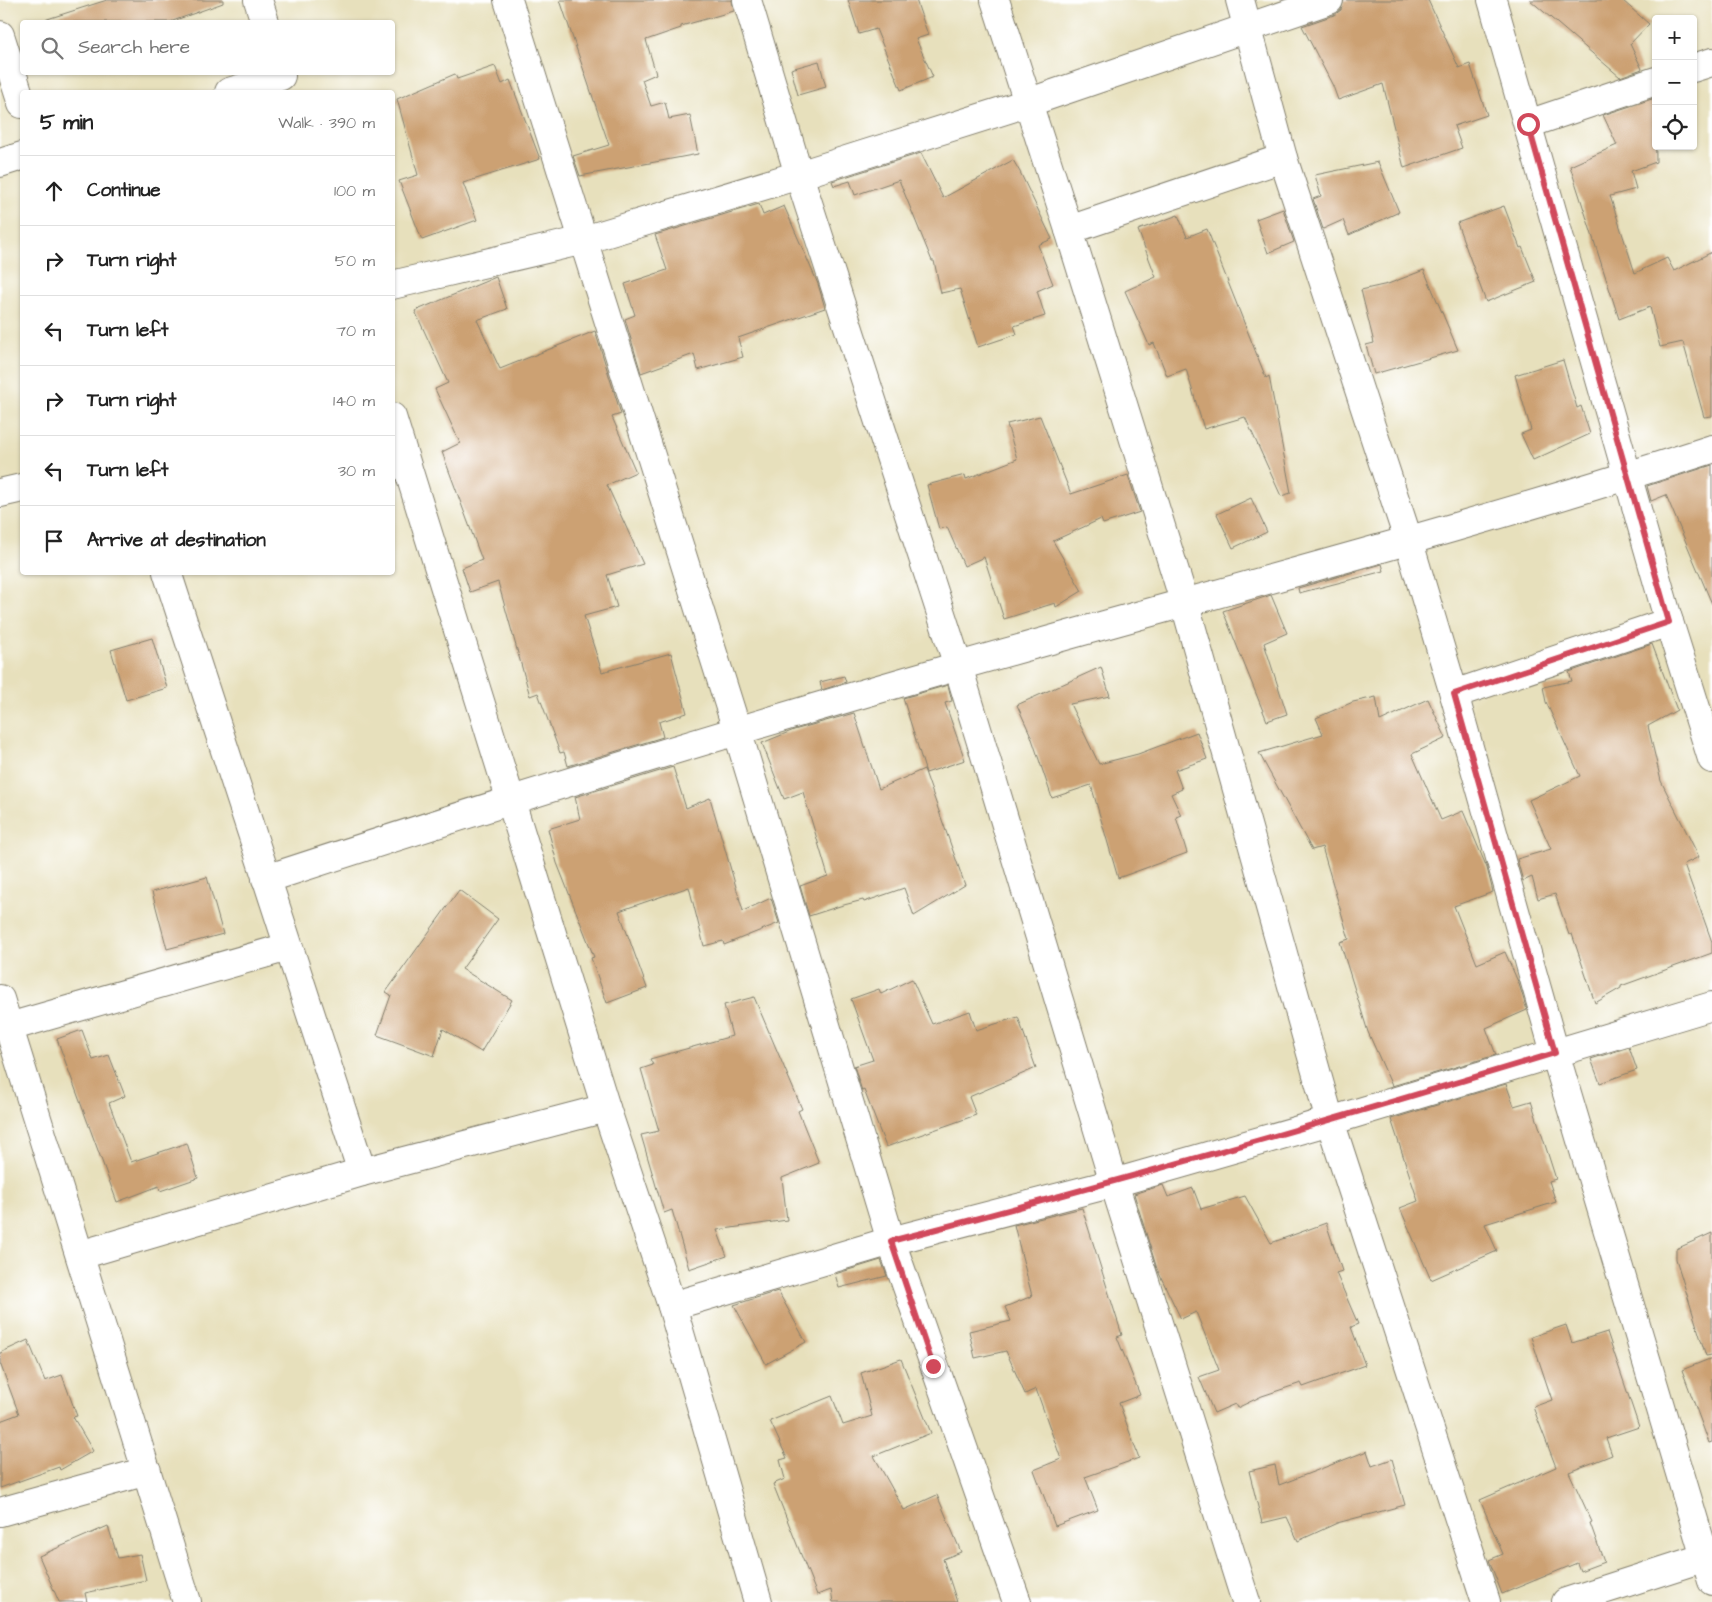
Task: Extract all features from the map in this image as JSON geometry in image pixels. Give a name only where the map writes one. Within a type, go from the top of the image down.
[{"type":"street","points":[[258,0],[264,20]]},
{"type":"street","points":[[508,0],[737,730],[891,1241],[933,1366],[1017,1602]]},
{"type":"street","points":[[747,0],[798,175],[958,666],[1114,1183],[1246,1602]]},
{"type":"street","points":[[995,0],[1069,230],[1185,604],[1330,1121],[1486,1602]]},
{"type":"street","points":[[1240,0],[1283,158],[1408,539],[1454,694],[1555,1053],[1709,1565],[1566,1602]]},
{"type":"street","points":[[395,284],[584,240],[798,175],[1027,103],[1248,26],[1329,0]]},
{"type":"street","points":[[1492,0],[1669,622],[1712,760]]},
{"type":"street","points":[[0,35],[20,98]]},
{"type":"street","points":[[1697,67],[1712,62]]},
{"type":"street","points":[[238,90],[283,80]]},
{"type":"street","points":[[1528,124],[1652,82]]},
{"type":"street","points":[[0,164],[20,157]]},
{"type":"street","points":[[1069,230],[1283,158]]},
{"type":"street","points":[[395,427],[606,1108],[672,1306],[758,1602]]},
{"type":"street","points":[[266,879],[510,800],[737,730],[958,666],[1185,604],[1629,476],[1712,449]]},
{"type":"street","points":[[0,493],[20,488]]},
{"type":"street","points":[[168,575],[362,1172]]},
{"type":"street","points":[[1454,694],[1669,622]]},
{"type":"street","points":[[9,1026],[288,948]]},
{"type":"street","points":[[0,998],[187,1602]]},
{"type":"street","points":[[672,1306],[891,1241],[1114,1183],[1330,1121],[1712,1006]]},
{"type":"street","points":[[80,1255],[362,1172],[606,1108]]},
{"type":"street","points":[[0,1512],[147,1470]]},
{"type":"building","points":[[107,0],[223,0],[223,3],[176,20],[44,20]]},
{"type":"building","points":[[560,0],[732,0],[734,11],[681,26],[681,28],[646,40],[656,74],[642,80],[651,106],[665,102],[669,119],[690,115],[698,154],[580,176],[573,156],[609,145]]},
{"type":"building","points":[[848,0],[916,0],[928,35],[916,39],[933,77],[901,90],[876,29],[859,34]]},
{"type":"building","points":[[1344,0],[1428,0],[1459,68],[1470,64],[1487,115],[1454,126],[1462,148],[1404,168],[1383,84],[1338,100],[1333,86],[1302,26],[1334,15],[1341,10]]},
{"type":"building","points":[[1530,0],[1622,0],[1649,24],[1630,44],[1642,69],[1620,77]]},
{"type":"building","points":[[819,61],[826,87],[798,95],[791,69]]},
{"type":"building","points":[[495,66],[502,84],[510,80],[540,159],[463,183],[477,220],[422,240],[399,181],[418,175],[397,99],[455,74],[457,79]]},
{"type":"building","points":[[1652,99],[1652,150],[1656,150],[1656,162],[1631,171],[1636,189],[1610,196],[1635,273],[1667,258],[1674,271],[1712,252],[1712,416],[1704,417],[1683,342],[1660,347],[1650,307],[1619,319],[1570,166],[1617,145],[1603,115]]},
{"type":"building","points":[[921,153],[943,198],[1013,160],[1020,172],[1052,239],[1038,245],[1053,284],[1037,291],[1045,316],[1014,326],[1017,334],[978,347],[960,289],[941,293],[934,261],[932,261],[899,180],[855,195],[850,181],[834,186],[832,181]]},
{"type":"building","points":[[1378,162],[1399,212],[1349,235],[1343,220],[1323,229],[1313,199],[1321,196],[1315,175]]},
{"type":"building","points":[[759,204],[763,215],[784,206],[818,284],[825,308],[738,338],[743,357],[698,370],[694,354],[641,373],[625,319],[635,315],[625,284],[667,270],[655,235]]},
{"type":"building","points":[[1504,206],[1520,248],[1522,247],[1536,282],[1486,302],[1457,223]]},
{"type":"building","points":[[1283,209],[1294,242],[1268,253],[1256,219]]},
{"type":"building","points":[[1178,215],[1187,237],[1207,229],[1266,378],[1269,376],[1291,493],[1281,496],[1245,417],[1204,429],[1186,369],[1167,376],[1154,343],[1149,345],[1125,291],[1156,277],[1138,230]]},
{"type":"building","points":[[1424,270],[1458,350],[1374,374],[1366,345],[1374,343],[1361,290],[1388,284]]},
{"type":"building","points":[[496,277],[507,309],[477,320],[500,369],[595,331],[621,414],[612,417],[636,472],[607,485],[643,564],[607,575],[617,607],[584,616],[602,672],[671,653],[687,713],[659,722],[663,737],[568,766],[564,752],[560,753],[538,693],[530,696],[498,582],[470,592],[462,568],[482,560],[442,452],[460,443],[435,389],[448,383],[415,311]]},
{"type":"building","points":[[1563,360],[1577,408],[1581,406],[1590,434],[1533,460],[1521,434],[1531,430],[1515,375]]},
{"type":"building","points":[[1040,416],[1071,494],[1128,475],[1140,512],[1103,524],[1101,519],[1053,541],[1082,591],[1056,607],[1055,603],[1004,619],[984,557],[964,566],[947,527],[939,529],[927,485],[965,475],[966,479],[1017,459],[1007,424]]},
{"type":"building","points":[[1712,465],[1712,604],[1666,495],[1651,501],[1647,486]]},
{"type":"building","points":[[1251,498],[1267,532],[1233,548],[1217,514]]},
{"type":"building","points":[[1382,564],[1384,571],[1299,593],[1298,588]]},
{"type":"building","points":[[1271,595],[1287,633],[1264,643],[1287,714],[1267,721],[1223,611]]},
{"type":"building","points":[[152,638],[167,688],[126,700],[111,650]]},
{"type":"building","points":[[1652,644],[1677,710],[1648,726],[1661,781],[1699,857],[1684,864],[1712,942],[1712,953],[1621,986],[1621,988],[1595,1003],[1572,934],[1569,935],[1555,894],[1538,899],[1532,877],[1523,881],[1517,859],[1551,849],[1529,800],[1580,776],[1546,702],[1543,687],[1572,681],[1569,672]]},
{"type":"building","points":[[1101,667],[1110,696],[1070,704],[1099,764],[1138,754],[1197,732],[1207,759],[1175,770],[1182,789],[1171,794],[1181,815],[1176,817],[1187,853],[1118,878],[1091,785],[1052,798],[1031,736],[1017,705]]},
{"type":"building","points":[[844,676],[846,682],[822,690],[820,682]]},
{"type":"building","points":[[948,685],[952,701],[945,703],[965,760],[926,773],[903,698]]},
{"type":"building","points":[[1376,697],[1380,721],[1428,699],[1446,738],[1412,754],[1441,820],[1463,811],[1487,868],[1493,892],[1454,906],[1477,964],[1505,952],[1519,984],[1527,1010],[1486,1028],[1496,1055],[1392,1086],[1368,1032],[1340,942],[1349,939],[1322,847],[1312,850],[1259,753],[1323,734],[1316,718],[1353,702]]},
{"type":"building","points":[[854,713],[879,789],[924,769],[965,885],[914,916],[904,888],[864,902],[863,900],[809,916],[800,886],[828,876],[803,792],[784,799],[762,743],[794,730]]},
{"type":"building","points":[[673,767],[686,808],[710,798],[743,911],[771,898],[779,923],[724,945],[723,941],[704,946],[689,887],[619,911],[647,988],[607,1003],[591,958],[594,957],[557,863],[548,829],[580,819],[575,797]]},
{"type":"building","points":[[207,877],[223,934],[167,949],[152,892]]},
{"type":"building","points":[[459,890],[498,919],[462,969],[512,1000],[481,1052],[443,1029],[434,1056],[377,1035],[391,995],[386,992]]},
{"type":"building","points":[[912,979],[932,1024],[970,1011],[976,1030],[1018,1017],[1036,1068],[969,1097],[976,1115],[886,1147],[864,1090],[862,1091],[854,1066],[873,1060],[851,999],[879,989],[881,994]]},
{"type":"building","points":[[754,997],[802,1109],[798,1111],[819,1163],[782,1178],[787,1220],[717,1230],[727,1256],[689,1269],[672,1210],[664,1213],[641,1135],[659,1131],[641,1069],[653,1065],[650,1059],[732,1036],[724,1005]]},
{"type":"building","points":[[82,1030],[93,1060],[109,1055],[125,1096],[109,1103],[131,1162],[187,1143],[198,1178],[160,1191],[159,1186],[117,1202],[57,1039]]},
{"type":"building","points":[[1629,1047],[1637,1070],[1600,1083],[1591,1059]]},
{"type":"building","points":[[1506,1084],[1514,1106],[1531,1101],[1556,1179],[1549,1181],[1556,1202],[1485,1224],[1497,1251],[1431,1280],[1400,1208],[1418,1201],[1391,1119]]},
{"type":"building","points":[[1163,1185],[1168,1197],[1193,1188],[1201,1209],[1245,1196],[1271,1243],[1326,1223],[1342,1271],[1336,1273],[1358,1324],[1351,1327],[1365,1365],[1303,1387],[1301,1383],[1262,1396],[1237,1408],[1235,1404],[1214,1413],[1199,1377],[1219,1370],[1196,1312],[1181,1319],[1157,1269],[1134,1194]]},
{"type":"building","points":[[1082,1208],[1122,1335],[1117,1337],[1140,1395],[1119,1403],[1139,1458],[1085,1477],[1098,1510],[1055,1526],[1034,1470],[1061,1459],[1036,1389],[1025,1394],[1006,1351],[975,1358],[969,1331],[1011,1321],[1005,1307],[1032,1296],[1014,1225]]},
{"type":"building","points":[[1712,1233],[1712,1355],[1706,1356],[1676,1259],[1676,1249]]},
{"type":"building","points":[[881,1260],[887,1276],[839,1288],[835,1274]]},
{"type":"building","points":[[778,1291],[806,1342],[766,1364],[734,1305]]},
{"type":"building","points":[[1566,1325],[1572,1343],[1607,1332],[1639,1427],[1606,1438],[1612,1455],[1569,1472],[1592,1522],[1590,1523],[1604,1562],[1580,1571],[1577,1563],[1502,1594],[1489,1560],[1503,1554],[1480,1500],[1556,1467],[1533,1407],[1552,1400],[1531,1337]]},
{"type":"building","points":[[28,1340],[45,1381],[62,1375],[77,1416],[73,1417],[93,1451],[60,1470],[59,1467],[0,1488],[0,1421],[19,1414],[0,1363],[0,1353]]},
{"type":"building","points":[[1712,1358],[1712,1442],[1709,1443],[1682,1370]]},
{"type":"building","points":[[901,1359],[931,1433],[874,1456],[904,1510],[937,1495],[961,1552],[943,1559],[957,1602],[833,1602],[831,1590],[817,1595],[773,1484],[785,1479],[780,1460],[787,1458],[770,1421],[832,1396],[843,1425],[872,1416],[861,1373]]},
{"type":"building","points":[[1367,1451],[1372,1466],[1392,1459],[1405,1505],[1337,1523],[1298,1541],[1287,1517],[1262,1523],[1249,1471],[1275,1465],[1279,1485]]},
{"type":"building","points":[[108,1526],[118,1558],[140,1554],[146,1580],[85,1593],[87,1602],[59,1602],[39,1556]]},
{"type":"route","points":[[933,1366],[891,1241],[1114,1183],[1330,1121],[1555,1053],[1454,694],[1669,622],[1528,124]]}]
